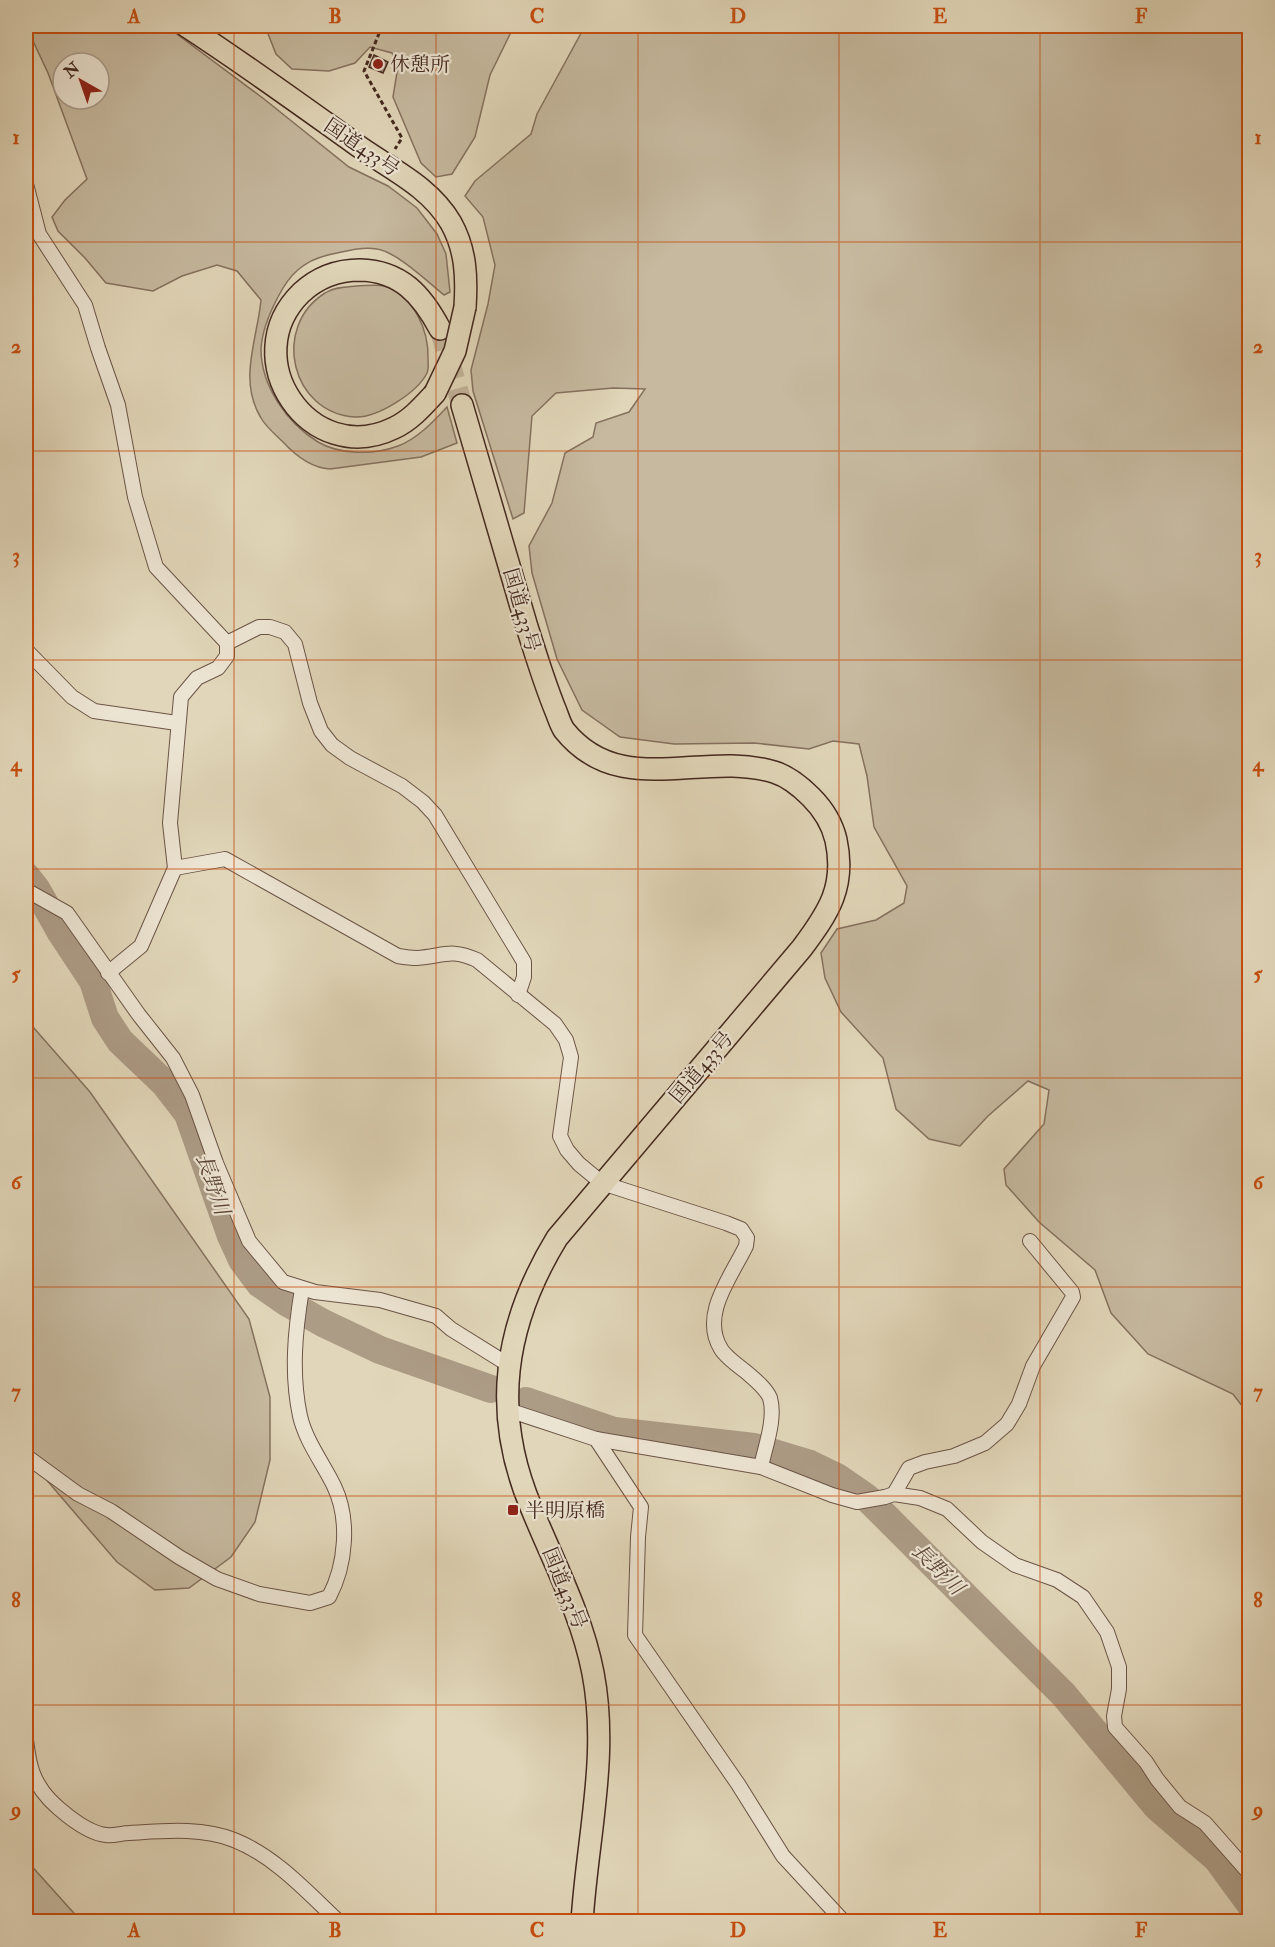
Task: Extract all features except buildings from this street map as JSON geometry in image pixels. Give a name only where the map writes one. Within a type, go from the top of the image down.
[{"type":"highway","name":"国道433号","points":[[186,26],[255,70],[358,146],[425,191],[451,223],[465,262],[467,283],[465,307],[455,351],[435,393],[412,417],[384,432],[352,436],[331,432],[303,415],[289,399],[277,370],[276,348],[280,327],[296,299],[321,279],[352,270],[384,274],[403,283],[427,305],[440,329]]},
{"type":"highway","name":"国道433号","points":[[462,405],[544,683],[563,728],[585,752],[614,766],[646,770],[754,768],[776,773],[804,790],[822,808],[834,832],[839,856],[836,889],[825,917],[795,956],[557,1238],[542,1262],[520,1314],[509,1365],[508,1410],[513,1452],[520,1479],[585,1637],[595,1681],[598,1708],[600,1744],[582,1922]]},
{"type":"street","points":[[26,184],[39,234],[85,305],[118,405],[135,497],[156,567],[227,643],[227,656],[218,668],[197,678],[181,697],[170,823],[176,868],[141,946],[108,973]]},
{"type":"street","points":[[227,643],[259,627],[270,627],[285,632],[295,644],[310,703],[321,732],[332,745],[350,758],[402,786],[423,802],[435,815],[524,962],[524,977],[518,995]]},
{"type":"street","points":[[26,650],[72,698],[94,711],[177,723]]},
{"type":"street","points":[[176,868],[225,859],[398,956],[417,958],[444,952],[463,954],[477,960],[555,1024],[566,1040],[571,1057],[560,1136],[567,1150],[579,1164],[602,1183],[726,1223],[741,1229],[747,1238],[746,1246],[718,1300],[714,1318],[716,1336],[722,1350],[770,1397],[771,1418],[761,1467]]},
{"type":"street","points":[[26,890],[67,913],[108,973],[173,1058],[187,1085],[216,1163],[249,1241],[284,1282],[302,1289],[380,1300],[436,1316],[451,1329],[509,1365]]},
{"type":"street","points":[[890,1496],[909,1468],[954,1456],[985,1443],[1007,1424],[1019,1404],[1033,1366],[1073,1297],[1072,1292],[1030,1241]]},
{"type":"street","points":[[26,1455],[78,1494],[111,1511],[179,1557],[217,1579],[259,1594],[310,1603],[329,1597],[338,1573],[344,1523],[342,1507],[335,1486],[310,1443],[301,1418],[294,1371],[302,1289]]},
{"type":"street","points":[[508,1410],[596,1439],[761,1467],[832,1495],[857,1502],[890,1496],[920,1498],[947,1509],[982,1542],[1015,1565],[1057,1580],[1083,1597],[1107,1632],[1119,1667],[1115,1727],[1146,1762],[1180,1807],[1205,1823],[1250,1874]]},
{"type":"street","points":[[596,1439],[641,1507],[635,1635],[738,1784],[783,1856],[844,1922]]},
{"type":"street","points":[[26,1740],[31,1769],[38,1786],[61,1810],[80,1824],[94,1832],[107,1835],[183,1831],[234,1840],[279,1868],[339,1922]]},
{"type":"path","points":[[382,26],[364,72],[402,138],[392,154]]},
{"type":"shaded area","points":[[26,26],[166,26],[264,99],[349,167],[388,186],[417,208],[437,234],[446,254],[450,292],[444,295],[403,261],[377,249],[358,249],[311,261],[287,282],[269,315],[263,335],[262,363],[271,390],[286,414],[307,434],[327,446],[357,452],[389,449],[418,435],[447,407],[457,443],[421,457],[330,469],[310,463],[293,452],[268,428],[254,404],[250,375],[251,360],[261,300],[237,271],[217,265],[182,276],[153,291],[106,283],[58,231],[52,217],[65,200],[87,179],[62,111],[111,111],[111,51],[51,51],[51,81]]},
{"type":"shaded area","points":[[265,26],[514,26],[490,75],[475,137],[452,174],[436,177],[421,163],[393,97],[398,66],[392,53],[370,47],[355,63],[329,71],[292,69],[276,54]]},
{"type":"shaded area","points":[[585,26],[1249,26],[1249,1415],[1233,1394],[1148,1354],[1111,1313],[1095,1270],[1039,1222],[1006,1185],[1004,1169],[1044,1124],[1049,1090],[1028,1081],[988,1116],[960,1146],[929,1139],[896,1109],[883,1058],[841,1012],[825,978],[821,953],[837,929],[876,920],[904,903],[907,886],[874,827],[867,776],[859,744],[833,741],[809,749],[754,743],[674,744],[620,737],[582,710],[557,659],[532,573],[529,546],[552,503],[565,453],[593,437],[596,423],[629,412],[645,389],[613,388],[556,393],[532,416],[524,513],[513,519],[473,391],[471,370],[488,304],[495,265],[483,217],[465,196],[475,181],[531,134],[537,114]]},
{"type":"shaded area","points":[[356,286],[384,286],[404,297],[418,315],[426,337],[428,366],[422,381],[396,403],[374,413],[355,417],[333,412],[316,401],[303,385],[296,366],[294,346],[298,326],[308,308],[329,291]]},
{"type":"shaded area","points":[[26,1019],[90,1092],[249,1319],[270,1397],[270,1460],[255,1522],[231,1557],[189,1588],[155,1590],[117,1562],[26,1456]]},
{"type":"shaded area","points":[[26,1861],[28,1862],[81,1921],[26,1921]]},
{"type":"waterway","name":"長野川","points":[[26,876],[93,981],[105,1018],[120,1041],[164,1083],[188,1114],[231,1236],[242,1260],[260,1284],[323,1323],[380,1350],[491,1389]]},
{"type":"waterway","name":"長野川","points":[[526,1401],[614,1431],[754,1447],[810,1464],[837,1477],[866,1497],[1064,1695],[1157,1807],[1217,1859],[1250,1904]]},
{"type":"tunnel","points":[[440,329],[462,405]]},
{"type":"place","name":"休憩所","points":[[378,64]]},
{"type":"place","name":"半明原橋","points":[[513,1510]]}]
